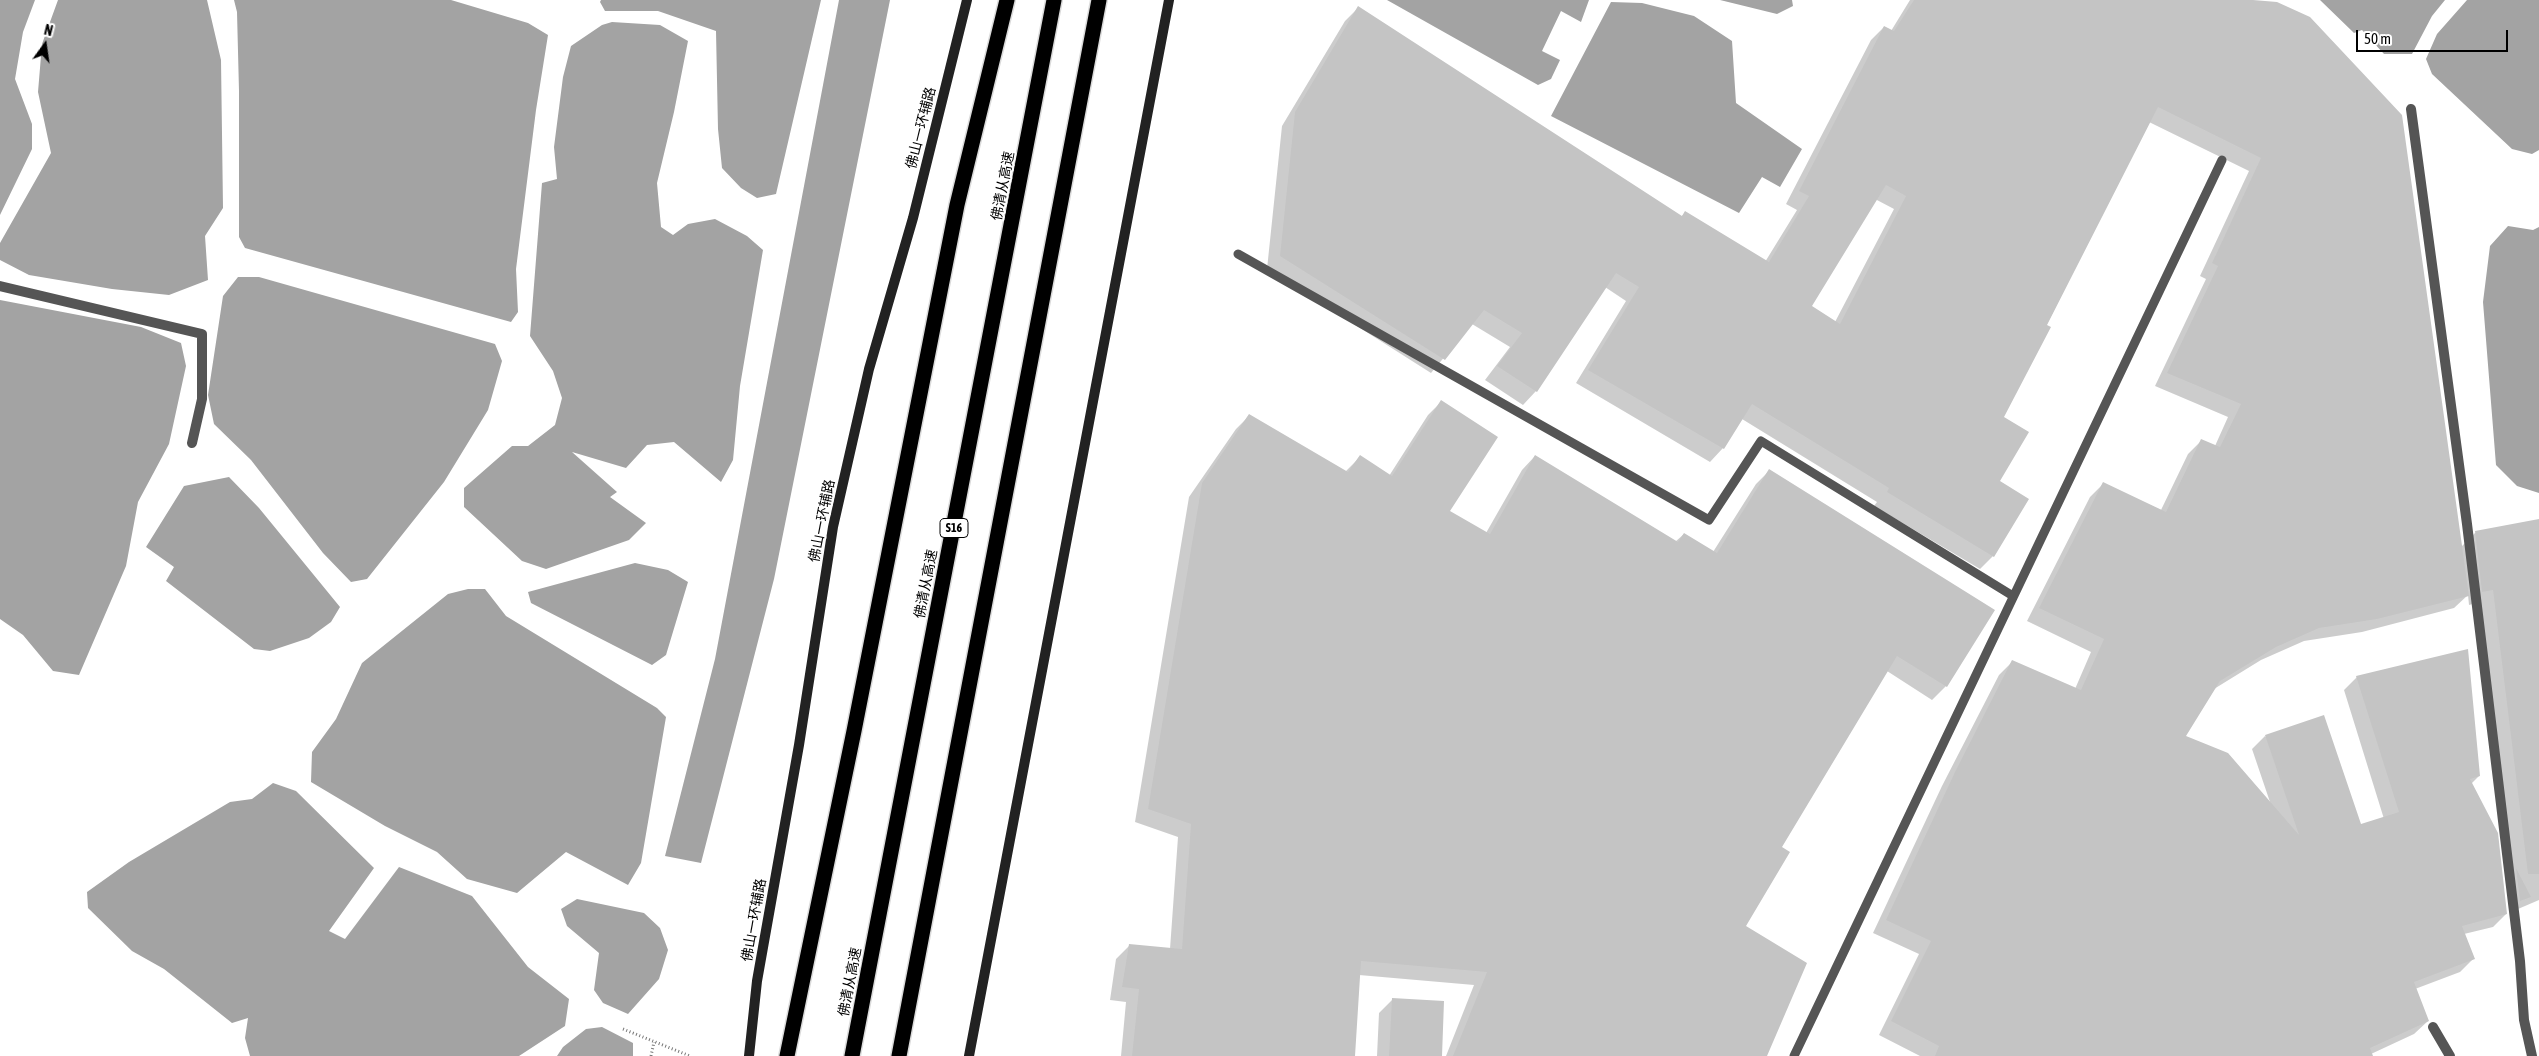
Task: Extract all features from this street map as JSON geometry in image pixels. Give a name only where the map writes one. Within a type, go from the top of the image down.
[{"type":"highway","points":[[787,1056],[854,731],[957,205],[1007,0]]},
{"type":"highway","name":"佛清从高速","points":[[852,1056],[1054,0]]},
{"type":"highway","points":[[900,1056],[1099,0]]},
{"type":"main road","name":"佛山一环辅路","points":[[749,1056],[757,980],[799,745],[833,527],[868,370],[913,218],[967,0]]},
{"type":"main road","points":[[969,1056],[1169,0]]},
{"type":"street","points":[[2411,109],[2468,534],[2520,961],[2524,1020],[2532,1056]]},
{"type":"street","points":[[0,286],[202,334],[202,399],[192,443]]},
{"type":"street","points":[[2434,1027],[2450,1056]]},
{"type":"lane","points":[[1794,1056],[2222,160]]},
{"type":"lane","points":[[1238,254],[1709,520],[1761,441],[2014,596]]},
{"type":"path","points":[[623,1029],[690,1056]]},
{"type":"path","points":[[651,1056],[654,1042]]},
{"type":"shaded area","points":[[0,0],[35,0],[23,32],[15,79],[32,124],[32,149],[0,215]]},
{"type":"shaded area","points":[[58,0],[207,0],[221,60],[223,208],[205,236],[208,280],[169,295],[112,289],[29,275],[0,260],[0,243],[51,153],[38,92],[42,44]]},
{"type":"shaded area","points":[[234,0],[451,0],[528,23],[548,35],[536,110],[516,269],[518,312],[511,322],[245,248],[239,237],[239,91],[237,12]]},
{"type":"shaded area","points":[[601,0],[821,0],[776,194],[757,198],[741,188],[722,168],[718,129],[716,31],[658,11],[605,11],[600,2]]},
{"type":"shaded area","points":[[839,0],[890,0],[774,579],[701,863],[665,856],[715,659]]},
{"type":"shaded area","points":[[1387,0],[1589,0],[1581,22],[1561,11],[1542,51],[1560,60],[1551,79],[1538,85]]},
{"type":"shaded area","points":[[1720,0],[1792,0],[1793,6],[1777,14]]},
{"type":"shaded area","points":[[2320,0],[2445,0],[2432,16],[2412,54],[2384,54],[2362,30],[2354,33]]},
{"type":"shaded area","points":[[2467,0],[2539,0],[2539,150],[2532,154],[2512,149],[2432,74],[2426,59],[2437,34]]},
{"type":"shaded area","points":[[1611,2],[1642,3],[1694,16],[1732,41],[1736,103],[1802,149],[1780,187],[1762,177],[1739,213],[1551,116]]},
{"type":"shaded area","points":[[612,22],[660,25],[688,41],[657,183],[661,227],[673,235],[688,224],[715,219],[747,236],[763,250],[740,386],[733,460],[721,482],[674,442],[647,445],[626,468],[572,452],[617,492],[610,497],[646,523],[629,540],[546,569],[522,561],[464,507],[464,488],[512,446],[528,446],[555,425],[562,398],[553,371],[530,336],[542,183],[557,179],[554,147],[563,77],[571,46],[602,25]]},
{"type":"shaded area","points":[[2508,226],[2533,230],[2539,227],[2539,493],[2517,486],[2496,465],[2483,302],[2490,246]]},
{"type":"shaded area","points":[[238,277],[259,277],[495,344],[502,361],[488,410],[444,482],[367,579],[351,582],[323,553],[251,460],[214,424],[208,395],[223,296]]},
{"type":"shaded area","points":[[0,300],[141,327],[181,343],[186,366],[169,444],[138,502],[126,566],[79,675],[53,671],[23,635],[0,619]]},
{"type":"shaded area","points":[[229,477],[259,508],[340,607],[331,622],[309,638],[270,651],[254,649],[166,581],[174,567],[146,547],[184,486]]},
{"type":"shaded area","points":[[635,563],[668,570],[688,582],[666,655],[652,665],[531,603],[528,592]]},
{"type":"shaded area","points":[[468,589],[485,589],[506,616],[657,708],[666,717],[641,863],[628,885],[566,852],[517,893],[467,879],[437,852],[385,826],[311,782],[312,752],[336,719],[362,663],[448,594]]},
{"type":"shaded area","points":[[273,783],[296,791],[374,868],[329,931],[345,939],[399,867],[472,896],[528,967],[569,999],[565,1026],[519,1056],[250,1056],[245,1038],[248,1018],[232,1023],[164,969],[132,951],[88,908],[87,892],[129,862],[230,802],[252,799]]},
{"type":"shaded area","points":[[577,899],[644,913],[660,928],[668,950],[659,979],[628,1014],[603,1003],[594,990],[599,953],[567,926],[561,909]]},
{"type":"shaded area","points":[[602,1027],[633,1043],[633,1056],[557,1056],[563,1047],[586,1029]]},
{"type":"building","points":[[1914,0],[2253,0],[2277,2],[2310,17],[2402,115],[2469,596],[2377,619],[2319,628],[2276,647],[2220,681],[2186,736],[2228,753],[2299,835],[2265,735],[2324,715],[2361,824],[2399,812],[2356,676],[2468,649],[2480,776],[2470,779],[2498,833],[2507,914],[2462,926],[2475,959],[2414,982],[2429,1021],[2370,1048],[2373,1056],[1935,1056],[1939,1046],[1891,1021],[1931,941],[1886,920],[1955,772],[2012,660],[2081,690],[2104,639],[2039,608],[2103,482],[2166,512],[2201,439],[2220,447],[2241,404],[2167,373],[2218,266],[2212,263],[2261,158],[2158,107],[2047,325],[2051,327],[2004,417],[2029,432],[2000,481],[2029,499],[1994,557],[1887,492],[1889,488],[1752,404],[1724,449],[1588,370],[1639,287],[1616,273],[1537,392],[1497,366],[1522,333],[1484,310],[1445,360],[1280,256],[1295,112],[1358,6],[1682,216],[1685,211],[1769,262],[1809,196],[1799,191],[1884,26],[1894,31]],"holes":[[[1886,185],[1906,196],[1840,324],[1812,306]]]},
{"type":"building","points":[[1441,400],[1498,437],[1450,511],[1490,534],[1535,455],[1678,542],[1684,533],[1717,553],[1769,469],[1995,610],[1947,687],[1897,656],[1782,847],[1790,852],[1746,926],[1807,963],[1767,1056],[1453,1056],[1487,972],[1361,961],[1355,1056],[1132,1056],[1139,989],[1122,987],[1129,944],[1182,949],[1191,824],[1148,809],[1202,483],[1249,414],[1348,472],[1360,455],[1392,476]]},
{"type":"building","points":[[2539,519],[2539,874],[2528,874],[2493,590],[2482,592],[2475,531]]},
{"type":"building","points":[[2516,868],[2531,897],[2520,901]]},
{"type":"building","points":[[1392,998],[1444,1001],[1442,1056],[1389,1056]]}]
